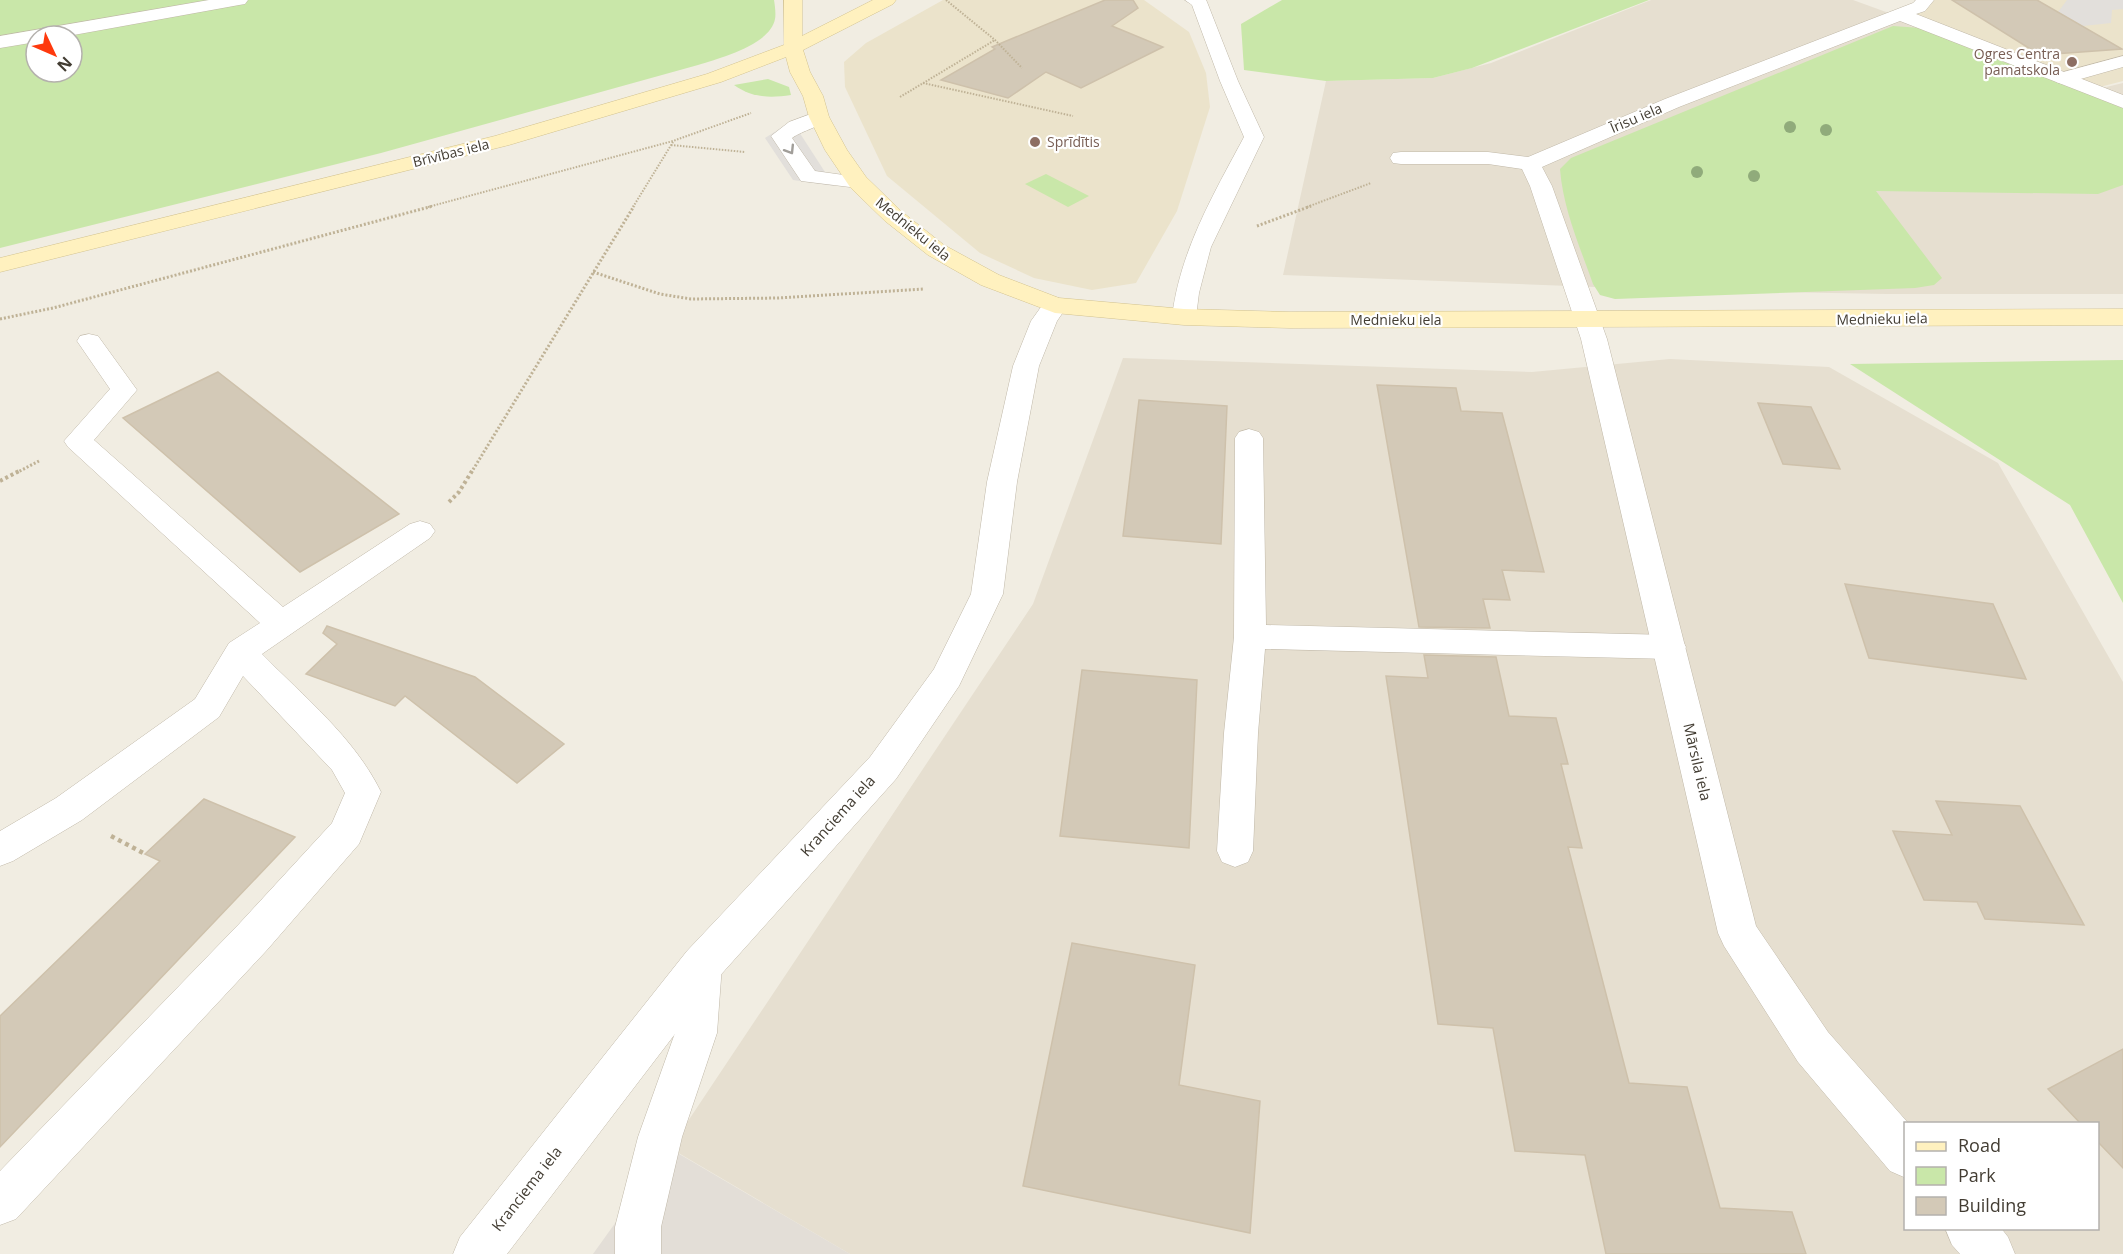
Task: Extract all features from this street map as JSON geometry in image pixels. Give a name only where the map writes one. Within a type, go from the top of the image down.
[{"type":"street","points":[[84,27],[239,0]]},
{"type":"street","name":"Mednieku iela","points":[[793,0],[793,48],[800,72],[836,150],[858,182],[893,216],[953,261],[1021,294],[1055,305],[1184,317],[1290,320],[1587,321],[2123,317]]},
{"type":"street","name":"Brīvības iela","points":[[0,265],[502,141],[714,78],[793,48],[887,0]]},
{"type":"street","name":"Īrisu iela","points":[[1530,164],[1672,103],[1919,7],[1925,0]]},
{"type":"street","points":[[1899,14],[2123,102]]},
{"type":"street","points":[[0,42],[24,38]]},
{"type":"street","points":[[1401,158],[1488,158],[1530,164],[1541,186],[1587,321]]},
{"type":"street","name":"Kranciema iela","points":[[477,1254],[702,965],[883,768],[946,677],[987,594],[1002,482],[1026,366],[1044,321],[1055,305]]},
{"type":"street","name":"Mārsila iela","points":[[1587,321],[1594,339],[1670,646],[1738,933],[1813,1047],[1904,1154]]},
{"type":"street","points":[[1971,1230],[1991,1254]]},
{"type":"lane","points":[[1184,317],[1185,299],[1205,234],[1254,137],[1229,81],[1199,2],[1193,0]]},
{"type":"lane","points":[[2063,78],[2123,61]]},
{"type":"lane","points":[[819,117],[796,126],[781,136],[808,177],[858,182]]},
{"type":"lane","points":[[88,341],[124,390],[78,441],[281,624]]},
{"type":"lane","points":[[1235,851],[1241,733],[1250,636],[1249,438]]},
{"type":"lane","points":[[0,850],[69,809],[207,708],[240,652],[420,531]]},
{"type":"lane","points":[[1250,636],[1670,646]]},
{"type":"lane","points":[[0,1203],[253,937],[346,833],[363,792],[344,760],[240,652]]},
{"type":"lane","points":[[638,1254],[638,1227],[660,1137],[696,1033],[702,965]]},
{"type":"path","points":[[946,0],[995,40],[1022,68]]},
{"type":"path","points":[[900,96],[995,40]]},
{"type":"path","points":[[922,83],[1073,116]]},
{"type":"path","points":[[0,319],[53,308],[672,143],[756,111]]},
{"type":"path","points":[[672,143],[794,156]]},
{"type":"path","points":[[420,531],[459,492],[672,143]]},
{"type":"path","points":[[1205,234],[1254,227],[1395,174],[1401,158]]},
{"type":"path","points":[[593,272],[660,294],[691,299],[778,298],[926,289]]},
{"type":"shaded area","name":"Sprīdītis","points":[[943,0],[1144,0],[1189,32],[1206,73],[1210,107],[1177,211],[1136,283],[1092,290],[1034,278],[980,253],[887,176],[845,87],[844,62],[866,43]]},
{"type":"shaded area","points":[[1651,0],[1853,0],[2098,89],[2123,83],[2123,294],[1886,294],[1673,290],[1283,275],[1326,81],[1433,78],[1491,63]]},
{"type":"shaded area","name":"Ogres Centra pamatskola","points":[[1918,0],[2123,0],[2123,81],[2092,89],[1909,20]]},
{"type":"shaded area","points":[[2067,0],[2123,0],[2123,9],[2112,10],[2111,23],[2083,26],[2058,12]]},
{"type":"shaded area","points":[[792,121],[834,186],[793,180],[765,138]]},
{"type":"shaded area","points":[[1123,358],[1532,372],[1670,359],[1829,367],[1998,463],[2123,682],[2123,1254],[850,1254],[670,1148],[1033,604]]},
{"type":"shaded area","points":[[669,1148],[850,1254],[593,1254]]},
{"type":"green space","points":[[0,0],[774,0],[775,19],[764,36],[743,49],[719,59],[381,153],[0,248]]},
{"type":"green space","points":[[1282,0],[1649,0],[1472,68],[1433,78],[1326,81],[1244,70],[1241,24]]},
{"type":"green space","points":[[1893,26],[1921,28],[2123,108],[2123,185],[2098,194],[1876,191],[1942,278],[1934,285],[1915,288],[1615,299],[1600,295],[1593,284],[1565,199],[1560,169],[1571,158]]},
{"type":"green space","points":[[768,79],[789,87],[791,95],[761,96],[734,85]]},
{"type":"green space","points":[[1046,174],[1089,196],[1068,207],[1025,184]]},
{"type":"green space","points":[[2123,360],[2123,603],[2070,505],[1850,364]]},
{"type":"building","points":[[1105,0],[1133,0],[1138,8],[1112,26],[1163,47],[1081,88],[1046,72],[1008,98],[941,80],[995,49],[992,47]]},
{"type":"building","points":[[1952,0],[2037,0],[2122,49],[2040,55]]},
{"type":"building","points":[[218,372],[399,514],[300,572],[123,418]]},
{"type":"building","points":[[1377,385],[1456,388],[1461,411],[1502,413],[1544,572],[1502,570],[1510,600],[1483,599],[1490,628],[1419,627]]},
{"type":"building","points":[[1139,400],[1227,406],[1221,544],[1123,536]]},
{"type":"building","points":[[1758,403],[1811,407],[1840,469],[1783,464]]},
{"type":"building","points":[[1845,584],[1993,604],[2026,679],[1869,658]]},
{"type":"building","points":[[327,626],[475,677],[564,744],[517,783],[405,696],[395,706],[306,674],[337,644],[323,633]]},
{"type":"building","points":[[1424,655],[1496,657],[1509,716],[1556,718],[1568,764],[1561,764],[1582,848],[1568,847],[1629,1083],[1687,1087],[1720,1208],[1792,1212],[1806,1254],[1606,1254],[1585,1155],[1515,1151],[1493,1028],[1438,1024],[1386,676],[1428,678]]},
{"type":"building","points":[[1082,670],[1197,680],[1189,848],[1060,836]]},
{"type":"building","points":[[204,799],[295,837],[0,1147],[0,1016],[160,861],[145,854]]},
{"type":"building","points":[[1936,801],[2020,806],[2084,925],[1985,919],[1977,902],[1924,900],[1893,831],[1952,835]]},
{"type":"building","points":[[1072,943],[1195,965],[1179,1085],[1260,1101],[1250,1233],[1023,1186]]},
{"type":"building","points":[[2123,1049],[2123,1168],[2099,1143],[2099,1122],[2079,1122],[2048,1089]]},
{"type":"place","name":"Ogres Centra pamatskola","points":[[2072,62]]},
{"type":"place","name":"Sprīdītis","points":[[1035,142]]}]
